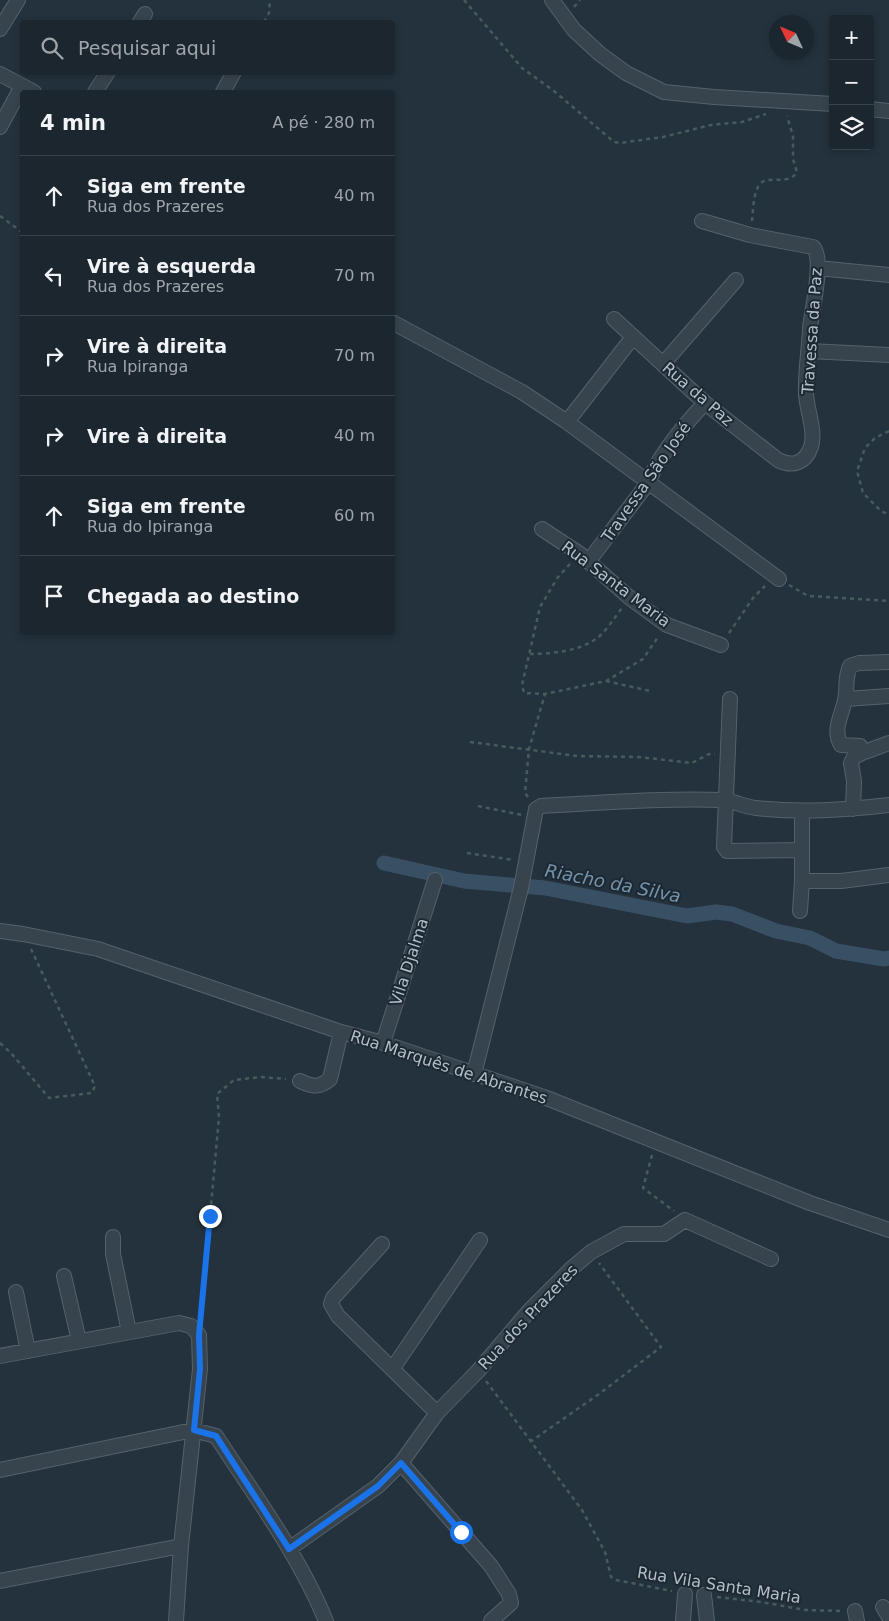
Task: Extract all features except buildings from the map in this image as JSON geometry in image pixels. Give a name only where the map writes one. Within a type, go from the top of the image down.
[{"type":"street","points":[[0,29],[18,0]]},
{"type":"street","points":[[552,0],[574,30],[600,54],[619,69],[664,92],[829,104]]},
{"type":"street","points":[[0,74],[28,89]]},
{"type":"street","points":[[96,90],[106,75]]},
{"type":"street","points":[[223,90],[232,75]]},
{"type":"street","points":[[0,127],[20,100]]},
{"type":"street","points":[[874,109],[889,111]]},
{"type":"street","points":[[702,221],[750,236]]},
{"type":"street","name":"Travessa da Paz","points":[[750,236],[813,247],[817,252],[818,268],[810,327],[806,392],[812,440],[811,447],[803,459],[792,465],[787,465]]},
{"type":"street","points":[[818,268],[889,275]]},
{"type":"street","points":[[663,364],[736,280]]},
{"type":"street","name":"Rua da Paz","points":[[614,319],[705,403],[787,465]]},
{"type":"street","points":[[395,324],[522,392],[567,422],[779,579]]},
{"type":"street","points":[[567,422],[633,337]]},
{"type":"street","points":[[809,352],[889,355]]},
{"type":"street","name":"Travessa São José","points":[[584,558],[648,483],[652,471],[690,419],[705,403]]},
{"type":"street","name":"Rua Santa Maria","points":[[542,529],[584,558],[630,598],[667,625],[721,645]]},
{"type":"street","points":[[862,753],[860,746],[841,745],[838,739],[838,725],[846,699],[846,677],[850,666],[859,662],[889,662]]},
{"type":"street","points":[[846,699],[889,696]]},
{"type":"street","points":[[730,699],[724,847],[727,851],[802,850]]},
{"type":"street","points":[[853,809],[854,781],[851,763],[854,757],[889,744]]},
{"type":"street","points":[[474,1074],[521,888],[535,813],[541,806],[640,800],[726,800],[754,808],[802,812],[853,809],[889,804]]},
{"type":"street","points":[[800,911],[802,812]]},
{"type":"street","points":[[802,881],[841,881],[889,875]]},
{"type":"street","name":"Vila Djalma","points":[[382,1043],[435,880]]},
{"type":"street","name":"Rua Marquês de Abrantes","points":[[0,931],[98,950],[341,1032],[382,1043],[544,1097],[810,1203],[889,1230]]},
{"type":"street","points":[[300,1081],[312,1086],[321,1086],[330,1080],[341,1032]]},
{"type":"street","points":[[685,1220],[771,1259]]},
{"type":"street","name":"Rua dos Prazeres","points":[[289,1549],[378,1486],[401,1463],[437,1413],[478,1371],[529,1312],[572,1268],[591,1252],[624,1234],[664,1234],[685,1220]]},
{"type":"street","points":[[113,1237],[113,1254],[129,1332]]},
{"type":"street","points":[[393,1368],[480,1240]]},
{"type":"street","points":[[382,1244],[333,1298],[331,1304],[338,1316],[437,1413]]},
{"type":"street","points":[[64,1276],[79,1341]]},
{"type":"street","points":[[16,1292],[28,1350]]},
{"type":"street","points":[[0,1356],[179,1323],[191,1326],[199,1335],[200,1369],[181,1546],[176,1621]]},
{"type":"street","points":[[0,1470],[194,1430],[216,1436],[289,1549],[319,1604],[326,1621]]},
{"type":"street","points":[[401,1463],[491,1566],[509,1594],[510,1603],[496,1617]]},
{"type":"street","points":[[0,1581],[181,1546]]},
{"type":"street","points":[[683,1621],[684,1594]]},
{"type":"street","points":[[704,1595],[707,1621]]},
{"type":"path","points":[[265,20],[269,13],[270,0]]},
{"type":"path","points":[[464,0],[522,68],[554,91],[614,142],[620,143],[663,137],[711,125],[742,122],[764,116]]},
{"type":"path","points":[[750,236],[756,190],[759,185],[769,179],[780,181],[786,179],[797,172],[793,159],[793,136],[783,100]]},
{"type":"path","points":[[0,216],[20,231]]},
{"type":"path","points":[[889,431],[875,438],[865,448],[857,471],[863,493],[881,511],[889,515]]},
{"type":"path","points":[[584,558],[558,577],[540,607],[522,685],[524,693],[545,694],[606,681],[643,659],[667,625]]},
{"type":"path","points":[[721,645],[753,598],[766,584],[779,579],[808,596],[889,601]]},
{"type":"path","points":[[530,654],[576,648],[597,639],[630,598]]},
{"type":"path","points":[[606,681],[650,692]]},
{"type":"path","points":[[535,813],[525,793],[529,749],[545,694]]},
{"type":"path","points":[[470,742],[577,756],[639,757],[692,763],[709,754],[728,755]]},
{"type":"path","points":[[478,806],[535,813]]},
{"type":"path","points":[[467,853],[525,866]]},
{"type":"path","points":[[0,1043],[50,1098],[92,1093],[95,1086],[40,967]]},
{"type":"path","points":[[199,1335],[219,1117],[217,1094],[234,1080],[261,1077],[300,1081]]},
{"type":"path","points":[[656,1142],[643,1188],[685,1220]]},
{"type":"path","points":[[530,1442],[599,1394],[661,1347],[591,1252]]},
{"type":"path","name":"Rua Vila Santa Maria","points":[[478,1371],[582,1510],[605,1552],[611,1577],[616,1580],[684,1594]]},
{"type":"path","name":"Rua Vila Santa Maria","points":[[704,1595],[856,1616]]},
{"type":"waterway","name":"Riacho da Silva","points":[[384,863],[464,881],[545,888],[687,916],[716,912],[732,914],[776,931],[810,938],[836,951],[884,959],[889,958]]},
{"type":"route","points":[[210,1216],[199,1335],[200,1369],[194,1430],[216,1436],[289,1549],[378,1486],[401,1463],[461,1532]]}]
